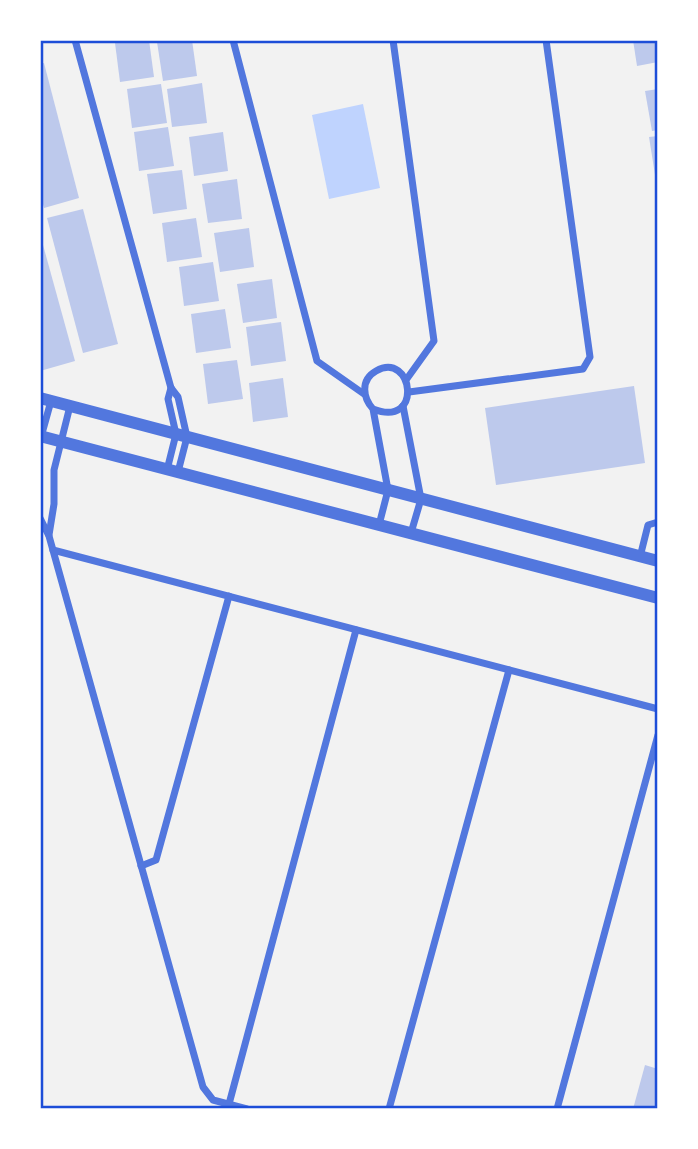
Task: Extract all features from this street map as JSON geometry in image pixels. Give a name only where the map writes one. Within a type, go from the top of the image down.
[{"type":"street","points":[[75,40],[171,388],[168,399],[182,435],[172,471]]},
{"type":"street","points":[[233,40],[317,361],[364,394]]},
{"type":"street","points":[[393,40],[434,341],[406,380]]},
{"type":"street","points":[[409,392],[583,369],[590,357],[546,40]]},
{"type":"street","points":[[386,368],[398,371],[406,380],[409,392],[403,406],[394,412],[383,413],[373,409],[367,402],[364,394],[366,381],[374,372],[386,368]]},
{"type":"street","points":[[658,561],[45,399],[41,438],[658,598]]},
{"type":"street","points":[[49,536],[54,504],[54,470],[70,406]]},
{"type":"street","points":[[403,406],[421,499],[411,533]]},
{"type":"street","points":[[373,409],[388,490],[379,525]]},
{"type":"street","points":[[40,518],[49,536],[203,1087],[214,1100],[247,1109]]},
{"type":"street","points":[[640,557],[648,525],[658,522]]},
{"type":"street","points":[[53,550],[658,709]]},
{"type":"street","points":[[141,866],[156,860],[229,597]]},
{"type":"street","points":[[229,1104],[356,630]]},
{"type":"street","points":[[389,1109],[509,670]]},
{"type":"street","points":[[557,1109],[658,735]]},
{"type":"water","points":[[363,104],[380,188],[329,199],[312,115]]},
{"type":"building","points":[[149,40],[154,77],[120,82],[115,43]]},
{"type":"building","points":[[192,40],[197,76],[163,81],[157,42]]},
{"type":"building","points":[[633,40],[658,40],[658,62],[637,66]]},
{"type":"building","points":[[44,63],[79,198],[44,208],[40,193],[40,64]]},
{"type":"building","points":[[202,83],[207,123],[172,127],[167,89]]},
{"type":"building","points":[[161,84],[167,123],[132,128],[127,89]]},
{"type":"building","points":[[658,89],[658,130],[652,131],[645,91]]},
{"type":"building","points":[[168,127],[174,166],[139,171],[134,132]]},
{"type":"building","points":[[223,132],[228,171],[194,176],[189,137]]},
{"type":"building","points":[[658,136],[658,181],[656,181],[649,137]]},
{"type":"building","points":[[182,170],[187,209],[153,214],[147,174]]},
{"type":"building","points":[[237,179],[242,219],[208,223],[202,184]]},
{"type":"building","points":[[83,209],[118,344],[83,353],[47,218]]},
{"type":"building","points":[[196,218],[202,257],[167,262],[162,223]]},
{"type":"building","points":[[249,228],[254,267],[220,272],[214,233]]},
{"type":"building","points":[[40,234],[75,361],[40,371]]},
{"type":"building","points":[[213,262],[219,301],[184,306],[179,267]]},
{"type":"building","points":[[272,279],[277,318],[243,323],[237,284]]},
{"type":"building","points":[[225,309],[231,348],[196,353],[191,314]]},
{"type":"building","points":[[281,322],[286,361],[251,366],[246,327]]},
{"type":"building","points":[[237,360],[243,399],[208,404],[203,364]]},
{"type":"building","points":[[283,378],[288,417],[253,422],[249,383]]},
{"type":"building","points":[[634,386],[645,463],[496,485],[485,408]]},
{"type":"building","points":[[645,1065],[658,1069],[658,1109],[633,1109]]}]
